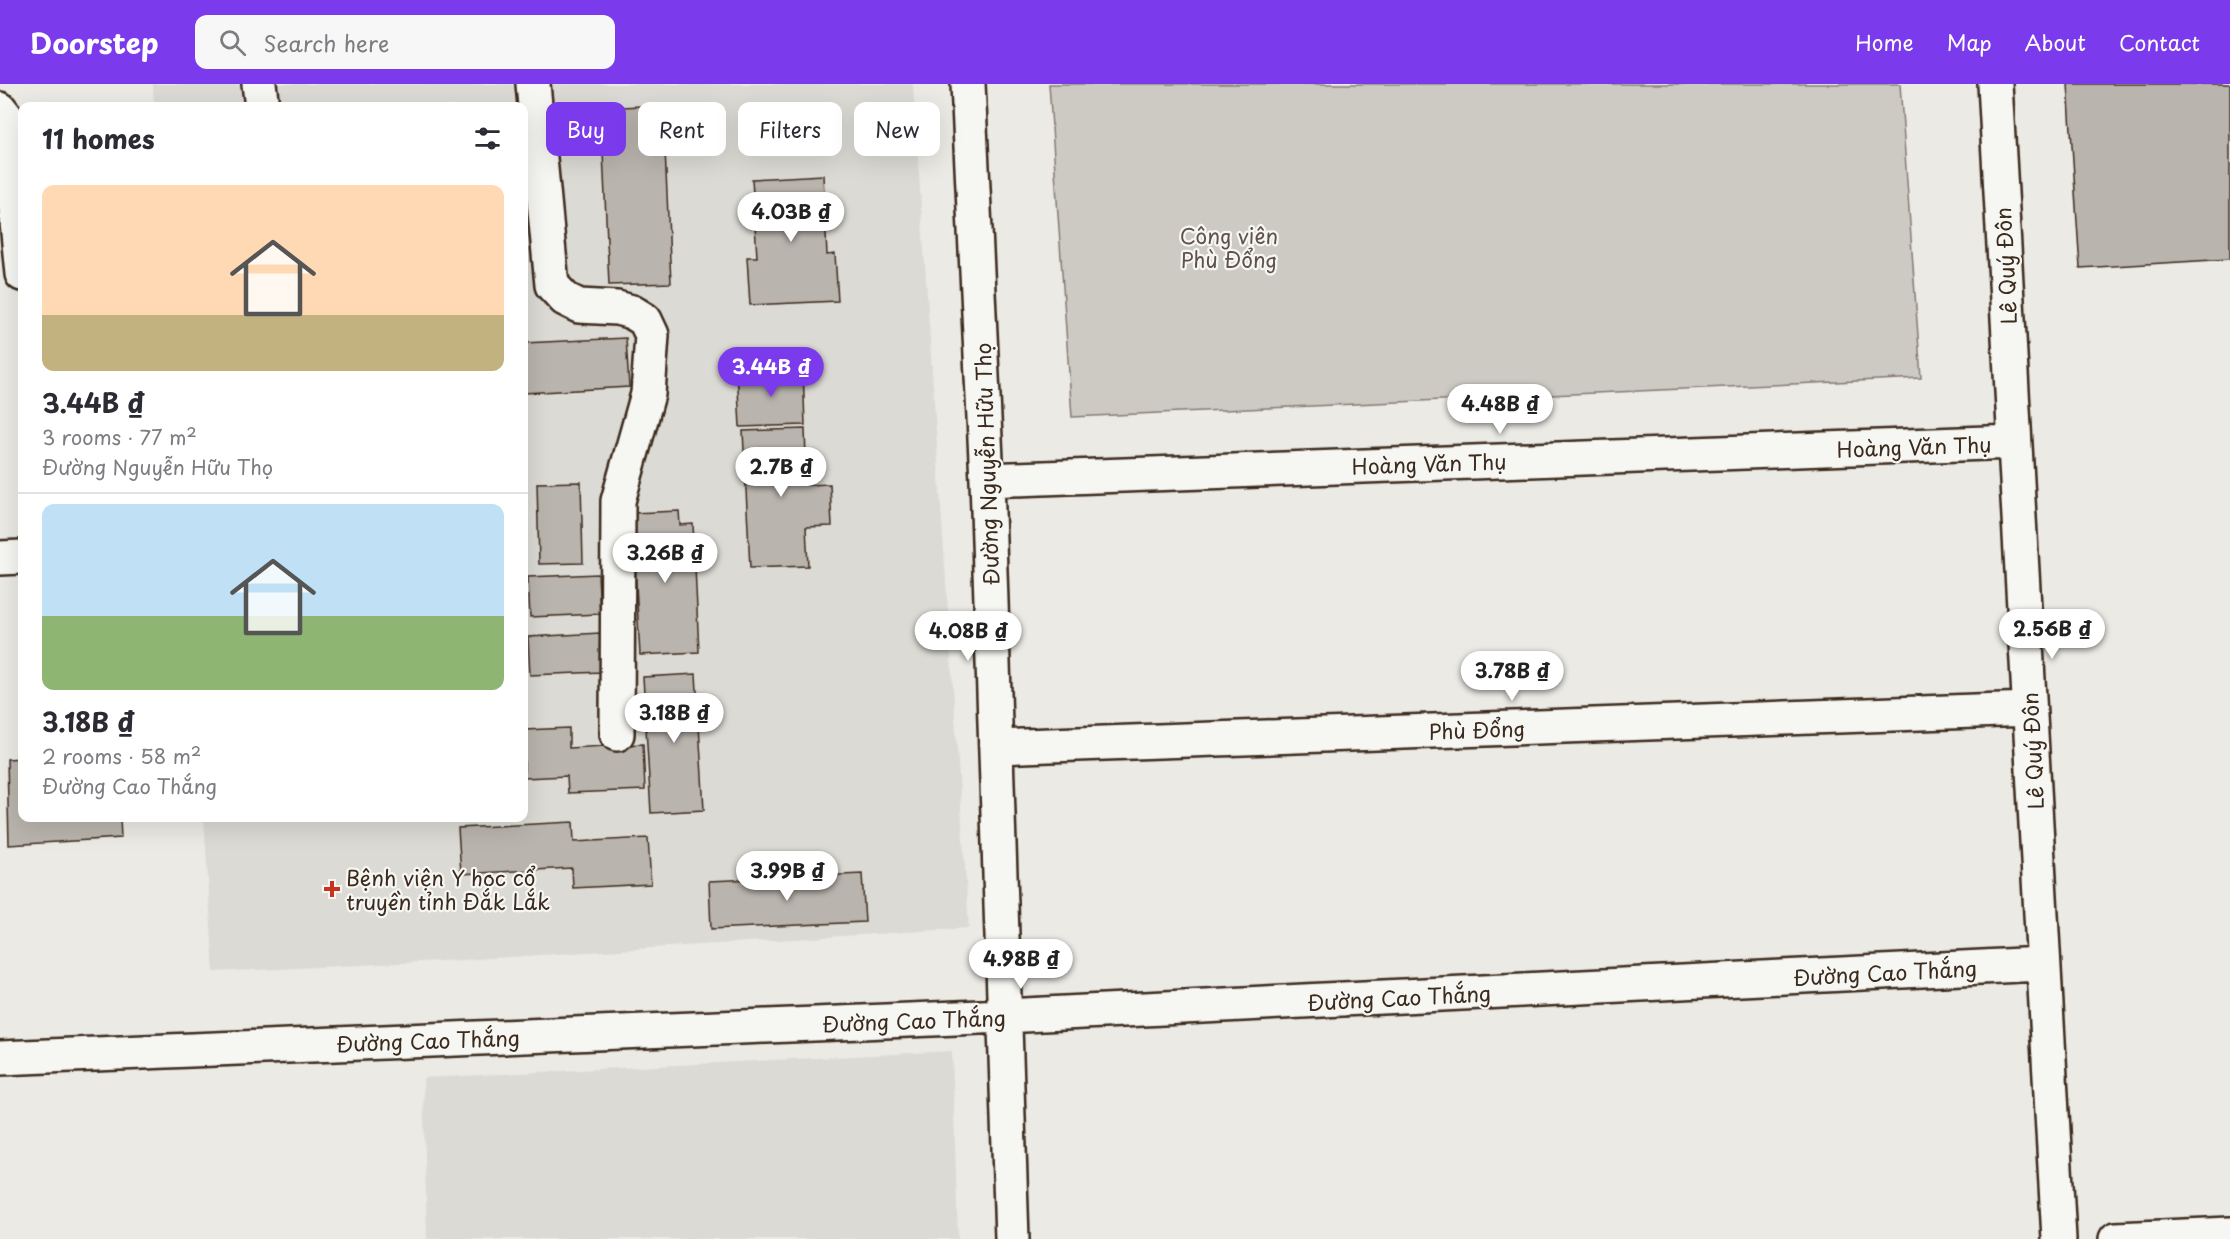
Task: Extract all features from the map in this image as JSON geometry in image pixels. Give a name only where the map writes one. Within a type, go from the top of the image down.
[{"type":"street","points":[[259,84],[261,102]]},
{"type":"street","points":[[533,84],[552,285],[565,298],[579,306],[617,308],[632,312],[645,320],[652,335],[648,394],[618,501],[617,734]]},
{"type":"street","name":"Đường Nguyễn Hữu Thọ","points":[[968,84],[987,480],[1012,1239]]},
{"type":"street","name":"Lê Quý Đôn","points":[[1995,84],[2059,1239]]},
{"type":"street","points":[[0,109],[7,118],[18,232]]},
{"type":"street","name":"Hoàng Văn Thụ","points":[[987,480],[2014,442]]},
{"type":"street","points":[[0,558],[18,557]]},
{"type":"street","name":"Phù Đổng","points":[[997,747],[2029,709]]},
{"type":"street","name":"Đường Cao Thắng","points":[[0,1058],[1004,1016],[2043,964]]},
{"type":"street","points":[[2116,1239],[2230,1234]]},
{"type":"shaded area","points":[[153,84],[913,84],[914,102],[854,102],[854,156],[918,156],[969,928],[461,960],[214,972],[204,822],[528,822],[528,102],[154,102]]},
{"type":"shaded area","points":[[952,1051],[958,1239],[427,1239],[423,1078]]},
{"type":"green space","name":"Công viên Phù Đổng","points":[[1049,84],[1900,84],[1921,378],[1072,417]]},
{"type":"building","points":[[2068,84],[2230,84],[2230,259],[2080,268]]},
{"type":"building","points":[[638,106],[638,156],[665,156],[671,283],[609,285],[603,156],[626,156],[626,107]]},
{"type":"building","points":[[823,175],[827,255],[835,254],[838,301],[750,305],[747,257],[757,257],[752,179]]},
{"type":"building","points":[[626,338],[629,387],[528,393],[528,343]]},
{"type":"building","points":[[803,369],[805,425],[740,427],[737,371]]},
{"type":"building","points":[[805,429],[807,485],[830,484],[832,526],[806,527],[808,566],[750,568],[743,431]]},
{"type":"building","points":[[581,482],[583,563],[539,564],[537,483]]},
{"type":"building","points":[[679,511],[680,525],[693,524],[699,652],[640,655],[632,513]]},
{"type":"building","points":[[598,574],[600,614],[530,617],[528,577]]},
{"type":"building","points":[[600,633],[602,672],[530,675],[528,637]]},
{"type":"building","points":[[696,674],[704,810],[651,813],[643,677]]},
{"type":"building","points":[[569,728],[569,748],[643,744],[645,790],[568,793],[567,776],[528,778],[528,730]]},
{"type":"building","points":[[18,758],[18,822],[120,822],[121,838],[9,845],[7,759]]},
{"type":"building","points":[[573,822],[574,842],[648,838],[651,884],[573,888],[572,868],[461,874],[458,828]]},
{"type":"building","points":[[862,874],[865,922],[711,929],[709,881]]},
{"type":"place","name":"Bệnh viện Y học cổ truyền tỉnh Đắk Lắk","points":[[332,889]]}]
